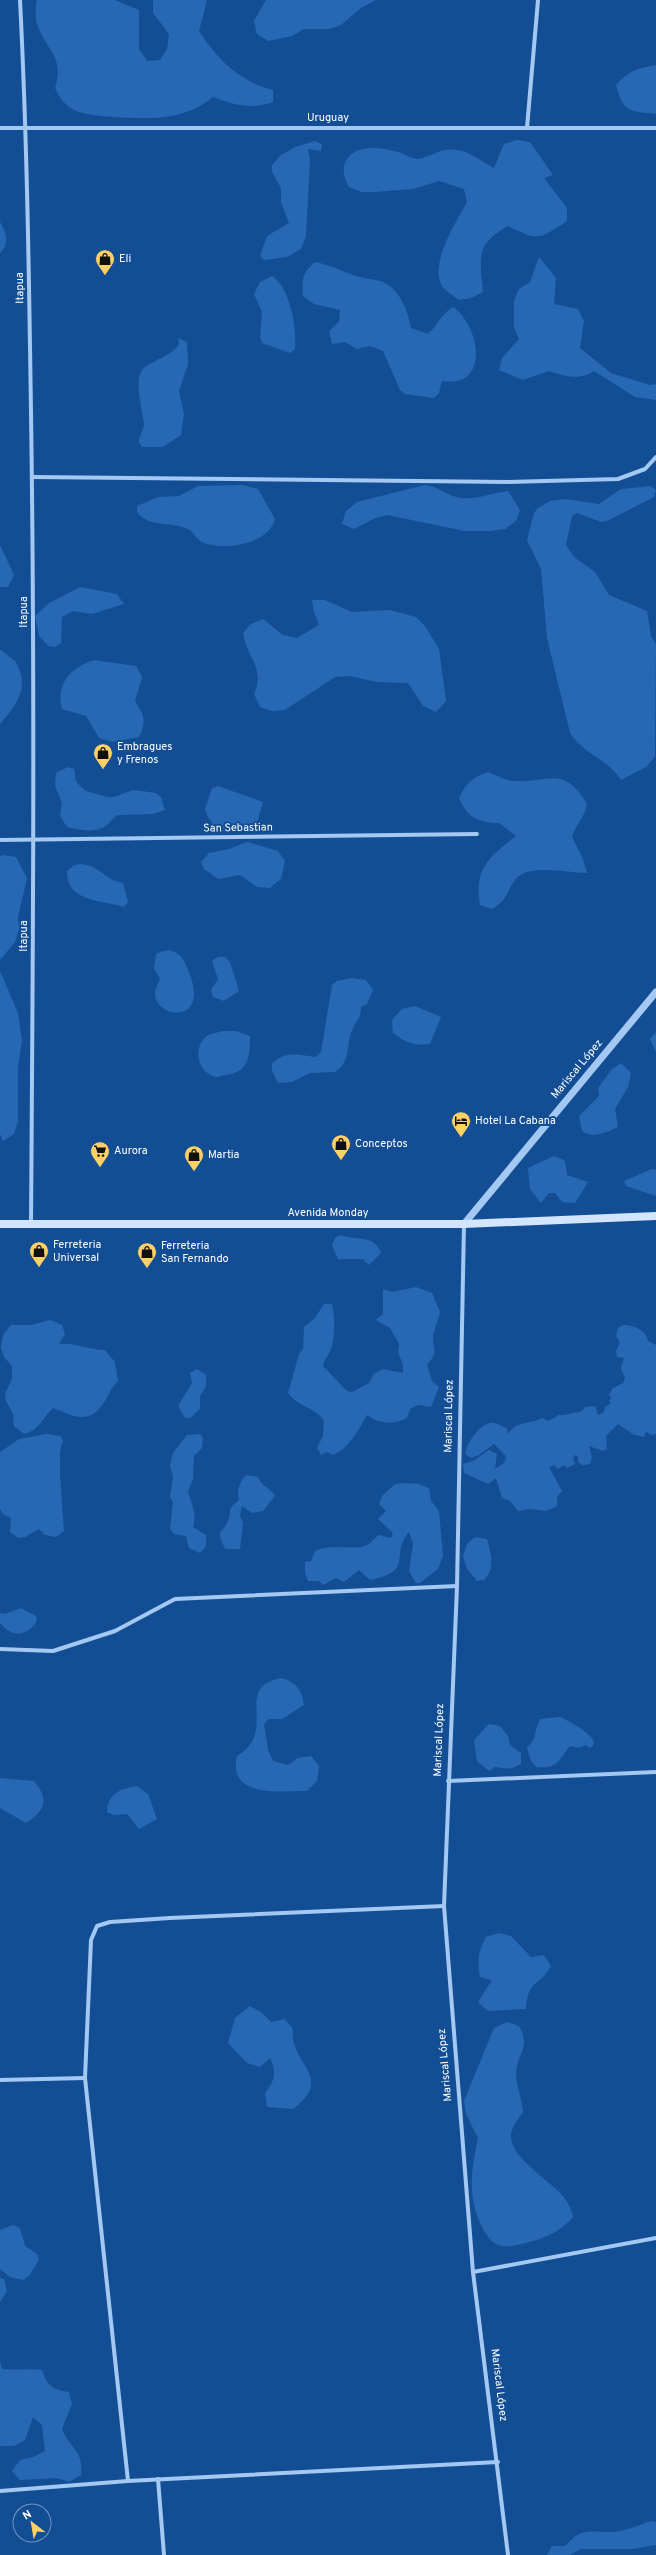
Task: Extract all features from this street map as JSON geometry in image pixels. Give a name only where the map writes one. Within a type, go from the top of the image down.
[{"type":"main road","name":"Avenida Monday","points":[[0,1224],[464,1224],[656,1216]]},
{"type":"street","name":"Itapua","points":[[20,0],[27,127],[32,477],[34,839],[31,1224]]},
{"type":"street","points":[[527,128],[538,0]]},
{"type":"street","name":"Uruguay","points":[[0,128],[656,128]]},
{"type":"street","points":[[32,477],[500,482],[618,479],[645,469],[656,458]]},
{"type":"street","name":"San Sebastian","points":[[0,840],[477,834]]},
{"type":"street","name":"Mariscal López","points":[[508,2555],[498,2462],[473,2272],[444,1906],[456,1586],[464,1224],[656,992]]},
{"type":"street","points":[[0,1649],[53,1651],[115,1631],[175,1599],[456,1586]]},
{"type":"street","points":[[448,1782],[656,1772]]},
{"type":"street","points":[[128,2481],[85,2078],[91,1940],[97,1926],[110,1922],[162,1919],[444,1906]]},
{"type":"street","points":[[0,2080],[85,2078]]},
{"type":"street","points":[[473,2272],[656,2238]]},
{"type":"street","points":[[0,2491],[158,2479],[498,2462]]},
{"type":"street","points":[[158,2479],[164,2555]]},
{"type":"shaded area","points":[[37,0],[115,0],[139,10],[139,49],[147,61],[160,60],[167,49],[169,34],[153,13],[153,0],[207,0],[199,31],[214,51],[230,68],[250,81],[273,90],[273,102],[258,106],[243,106],[213,97],[190,111],[166,117],[153,118],[98,116],[82,113],[72,109],[62,100],[55,88],[58,76],[58,67],[52,52],[39,29],[36,19]]},
{"type":"shaded area","points":[[266,0],[376,0],[361,8],[341,25],[329,29],[304,29],[292,36],[268,41],[257,34],[254,21]]},
{"type":"shaded area","points":[[656,65],[656,114],[629,109],[622,101],[616,85],[629,73],[644,67]]},
{"type":"shaded area","points":[[517,140],[530,142],[553,175],[544,178],[567,208],[567,221],[544,235],[533,236],[508,226],[497,233],[490,239],[482,253],[481,269],[483,292],[471,298],[459,300],[443,288],[439,277],[441,255],[467,202],[464,189],[439,181],[413,189],[362,192],[349,187],[345,177],[344,166],[347,159],[352,154],[365,149],[380,148],[418,159],[441,151],[463,151],[494,168],[504,144]]},
{"type":"shaded area","points":[[315,141],[322,144],[321,151],[308,149],[310,161],[306,236],[301,249],[287,257],[264,260],[260,256],[267,236],[289,223],[281,202],[281,188],[272,172],[272,165],[281,155],[295,147]]},
{"type":"shaded area","points":[[0,222],[4,230],[6,242],[0,253]]},
{"type":"shaded area","points":[[539,257],[556,278],[554,304],[578,309],[584,321],[580,348],[611,373],[650,385],[656,384],[656,400],[635,397],[594,371],[583,376],[572,377],[549,371],[523,380],[499,370],[502,358],[519,339],[514,327],[514,301],[519,289],[530,282]]},
{"type":"shaded area","points":[[315,262],[331,266],[356,276],[380,281],[389,285],[399,295],[408,315],[411,328],[428,334],[445,313],[453,307],[463,316],[470,328],[474,341],[476,354],[474,366],[468,376],[457,381],[442,381],[439,393],[434,398],[405,394],[400,390],[383,351],[370,346],[357,349],[345,342],[332,344],[329,331],[339,322],[340,310],[314,304],[303,296],[305,273]]},
{"type":"shaded area","points":[[272,276],[278,281],[283,289],[288,298],[291,309],[295,330],[295,349],[290,353],[262,343],[260,337],[262,312],[254,294],[260,282]]},
{"type":"shaded area","points":[[178,338],[187,342],[188,364],[179,391],[184,414],[181,435],[163,447],[142,447],[139,442],[144,424],[139,396],[140,374],[147,366],[172,352],[179,344]]},
{"type":"shaded area","points":[[243,485],[258,489],[275,519],[271,528],[255,540],[234,546],[204,543],[188,529],[147,520],[137,512],[137,506],[158,497],[179,496],[198,486]]},
{"type":"shaded area","points":[[425,485],[461,498],[478,497],[508,491],[520,510],[516,521],[505,529],[491,531],[465,531],[387,515],[375,518],[354,529],[342,524],[346,511],[357,502]]},
{"type":"shaded area","points":[[651,486],[656,490],[654,497],[607,521],[601,522],[577,513],[572,516],[566,545],[574,557],[595,572],[609,595],[647,611],[651,636],[656,644],[655,757],[646,767],[621,780],[616,773],[575,740],[570,733],[547,638],[541,569],[527,540],[534,513],[538,508],[550,501],[565,499],[599,504],[621,489]]},
{"type":"shaded area","points":[[0,545],[14,575],[8,587],[0,587]]},
{"type":"shaded area","points":[[80,587],[117,594],[124,604],[92,614],[73,611],[62,617],[61,643],[55,647],[48,646],[39,636],[35,616],[49,603]]},
{"type":"shaded area","points":[[312,600],[325,600],[352,612],[390,610],[416,617],[425,626],[439,649],[446,701],[436,712],[423,706],[408,683],[377,682],[349,676],[335,677],[285,710],[272,711],[260,707],[254,694],[258,677],[257,670],[243,633],[251,624],[263,619],[283,635],[297,638],[319,625],[314,612]]},
{"type":"shaded area","points":[[0,649],[17,664],[22,683],[19,698],[11,711],[0,724]]},
{"type":"shaded area","points":[[94,660],[136,666],[142,677],[135,701],[141,710],[144,722],[139,737],[113,742],[99,738],[86,716],[62,709],[61,692],[63,684],[78,667]]},
{"type":"shaded area","points":[[68,767],[74,769],[76,782],[86,791],[107,797],[114,797],[133,790],[156,793],[161,797],[165,810],[153,814],[118,815],[104,827],[94,830],[83,830],[67,827],[60,816],[62,803],[55,786],[56,773]]},
{"type":"shaded area","points":[[488,772],[512,781],[554,778],[570,784],[578,792],[587,804],[572,837],[583,859],[587,873],[548,870],[529,872],[521,875],[515,880],[504,899],[492,909],[480,905],[479,882],[486,864],[498,850],[516,836],[499,823],[485,822],[474,818],[462,805],[459,798],[464,788],[470,781]]},
{"type":"shaded area","points":[[218,786],[263,802],[257,823],[249,828],[234,832],[219,829],[213,824],[208,818],[205,809],[212,788]]},
{"type":"shaded area","points":[[247,842],[278,851],[285,861],[281,879],[270,888],[257,887],[240,875],[218,879],[204,869],[201,862],[209,853],[229,849]]},
{"type":"shaded area","points":[[3,855],[16,857],[27,878],[18,917],[19,929],[15,942],[0,960],[0,857]]},
{"type":"shaded area","points":[[79,864],[92,867],[111,879],[123,883],[128,902],[124,907],[87,898],[72,889],[68,881],[67,871],[73,866]]},
{"type":"shaded area","points":[[170,950],[178,954],[185,963],[194,991],[193,1003],[187,1010],[180,1012],[171,1012],[163,1008],[157,1002],[155,993],[160,979],[154,968],[156,954]]},
{"type":"shaded area","points":[[218,957],[225,957],[230,962],[239,991],[224,1001],[213,997],[211,990],[218,979],[212,961]]},
{"type":"shaded area","points":[[0,971],[18,1013],[22,1041],[18,1068],[18,1121],[14,1134],[3,1141],[0,1134]]},
{"type":"shaded area","points":[[351,978],[366,980],[373,990],[367,1004],[361,1007],[359,1018],[350,1036],[344,1063],[335,1072],[310,1073],[292,1082],[278,1083],[272,1070],[272,1064],[277,1060],[292,1054],[316,1057],[321,1052],[332,985],[337,981]]},
{"type":"shaded area","points":[[415,1006],[441,1017],[430,1044],[419,1045],[410,1043],[393,1033],[392,1020],[402,1009]]},
{"type":"shaded area","points":[[222,1031],[236,1031],[250,1036],[249,1050],[247,1062],[244,1067],[234,1073],[217,1077],[210,1075],[201,1066],[198,1053],[202,1041],[207,1036]]},
{"type":"shaded area","points":[[656,1032],[656,1052],[650,1039]]},
{"type":"shaded area","points":[[621,1063],[631,1073],[628,1087],[615,1109],[618,1127],[595,1135],[582,1131],[579,1116],[599,1096],[598,1088],[612,1069]]},
{"type":"shaded area","points":[[554,1156],[565,1161],[567,1175],[588,1182],[575,1203],[562,1202],[555,1193],[549,1193],[541,1203],[530,1189],[528,1168]]},
{"type":"shaded area","points":[[652,1169],[656,1170],[656,1196],[626,1186],[624,1181]]},
{"type":"shaded area","points":[[340,1235],[364,1239],[374,1243],[381,1253],[369,1265],[363,1259],[338,1259],[332,1245],[335,1238]]},
{"type":"shaded area","points":[[416,1287],[432,1293],[440,1312],[433,1336],[434,1354],[427,1365],[432,1381],[439,1387],[431,1407],[418,1405],[410,1409],[407,1418],[397,1422],[382,1422],[367,1415],[353,1438],[344,1448],[333,1455],[327,1452],[321,1455],[317,1448],[323,1436],[324,1420],[315,1412],[296,1401],[288,1393],[299,1354],[303,1349],[304,1327],[315,1318],[324,1304],[332,1304],[334,1315],[333,1341],[323,1366],[347,1391],[352,1392],[369,1383],[374,1374],[383,1369],[403,1373],[403,1365],[398,1352],[399,1344],[390,1328],[376,1320],[383,1314],[383,1289],[392,1292]]},
{"type":"shaded area","points":[[50,1320],[62,1325],[65,1334],[59,1344],[70,1344],[105,1350],[115,1362],[118,1381],[113,1386],[103,1404],[92,1415],[86,1417],[73,1416],[53,1408],[34,1430],[24,1434],[14,1426],[13,1414],[6,1401],[5,1394],[12,1379],[12,1366],[4,1357],[1,1348],[3,1335],[11,1325],[31,1325]]},
{"type":"shaded area","points":[[623,1325],[639,1329],[645,1334],[648,1341],[656,1345],[656,1434],[651,1435],[646,1431],[644,1437],[634,1435],[618,1424],[606,1436],[607,1449],[603,1451],[589,1446],[592,1458],[590,1464],[583,1465],[578,1462],[578,1456],[575,1455],[573,1459],[575,1464],[567,1468],[564,1465],[558,1469],[554,1465],[549,1467],[562,1491],[557,1497],[557,1506],[546,1511],[530,1509],[518,1511],[510,1501],[502,1498],[496,1478],[488,1484],[464,1473],[463,1464],[473,1461],[489,1450],[497,1454],[495,1469],[505,1462],[506,1456],[494,1444],[479,1455],[471,1458],[465,1454],[466,1449],[476,1433],[485,1425],[496,1423],[507,1428],[508,1434],[519,1425],[542,1418],[548,1421],[559,1415],[580,1412],[586,1407],[595,1406],[598,1415],[604,1412],[605,1407],[611,1403],[609,1401],[611,1398],[609,1395],[613,1388],[623,1383],[625,1378],[621,1369],[624,1358],[617,1357],[616,1351],[620,1342],[616,1336],[618,1328]]},
{"type":"shaded area","points":[[197,1369],[206,1375],[206,1386],[200,1396],[200,1409],[190,1418],[185,1418],[178,1406],[192,1383],[190,1373]]},
{"type":"shaded area","points":[[46,1434],[61,1436],[63,1441],[60,1451],[60,1476],[64,1531],[56,1537],[45,1535],[39,1529],[25,1537],[18,1538],[10,1532],[11,1518],[3,1514],[0,1509],[0,1452],[19,1439]]},
{"type":"shaded area","points":[[200,1434],[203,1438],[202,1448],[194,1456],[193,1479],[188,1492],[194,1514],[193,1527],[206,1535],[206,1546],[200,1553],[189,1548],[186,1536],[174,1534],[170,1529],[173,1502],[170,1497],[173,1477],[170,1466],[173,1453],[187,1435]]},
{"type":"shaded area","points":[[246,1475],[258,1477],[275,1496],[263,1511],[252,1513],[242,1506],[240,1516],[243,1523],[240,1549],[225,1549],[220,1538],[220,1533],[228,1521],[231,1508],[239,1500],[239,1487]]},
{"type":"shaded area","points":[[395,1484],[419,1484],[429,1488],[431,1501],[439,1511],[443,1556],[438,1569],[420,1583],[416,1583],[409,1571],[413,1544],[409,1532],[403,1540],[399,1561],[393,1572],[370,1580],[359,1570],[344,1582],[336,1578],[323,1585],[319,1581],[308,1581],[305,1573],[305,1562],[311,1561],[315,1551],[327,1548],[364,1546],[369,1544],[379,1535],[391,1538],[393,1533],[378,1519],[386,1511],[379,1504],[382,1496]]},
{"type":"shaded area","points":[[475,1537],[487,1539],[492,1561],[488,1575],[484,1580],[477,1581],[467,1569],[463,1556],[467,1544]]},
{"type":"shaded area","points":[[21,1608],[36,1616],[37,1621],[24,1633],[19,1634],[10,1631],[0,1623],[0,1613],[5,1614]]},
{"type":"shaded area","points":[[282,1678],[291,1682],[298,1688],[302,1695],[304,1705],[282,1719],[269,1719],[264,1724],[268,1750],[273,1761],[288,1765],[298,1758],[311,1756],[319,1766],[317,1781],[307,1791],[270,1791],[258,1789],[248,1786],[240,1779],[236,1770],[237,1756],[249,1746],[255,1734],[257,1722],[257,1700],[260,1690],[267,1683]]},
{"type":"shaded area","points":[[560,1717],[587,1733],[594,1741],[593,1746],[589,1748],[586,1745],[579,1748],[570,1746],[557,1763],[549,1767],[536,1767],[531,1761],[527,1748],[533,1740],[537,1726],[541,1719]]},
{"type":"shaded area","points":[[489,1724],[500,1726],[508,1736],[510,1745],[521,1753],[521,1764],[508,1768],[495,1767],[489,1771],[477,1761],[474,1740]]},
{"type":"shaded area","points":[[0,1778],[34,1781],[39,1787],[42,1793],[43,1804],[38,1813],[26,1823],[0,1808]]},
{"type":"shaded area","points":[[137,1786],[148,1794],[157,1819],[139,1829],[127,1814],[114,1815],[107,1812],[112,1796],[125,1789]]},
{"type":"shaded area","points":[[499,1933],[511,1936],[531,1957],[544,1955],[551,1966],[547,1973],[529,1992],[526,2009],[488,2011],[478,2002],[492,1980],[480,1977],[478,1961],[481,1947],[486,1937]]},
{"type":"shaded area","points":[[250,2006],[261,2012],[271,2022],[285,2019],[293,2029],[297,2052],[308,2070],[311,2079],[311,2088],[305,2098],[293,2109],[267,2107],[265,2093],[274,2076],[274,2068],[270,2058],[260,2067],[247,2063],[228,2043],[235,2018]]},
{"type":"shaded area","points":[[507,2022],[519,2026],[524,2040],[523,2049],[516,2072],[523,2112],[512,2131],[512,2142],[522,2159],[562,2195],[569,2205],[573,2217],[563,2227],[546,2237],[514,2246],[501,2246],[492,2241],[482,2227],[477,2216],[472,2194],[472,2172],[478,2138],[466,2114],[464,2101],[494,2028]]},
{"type":"shaded area","points":[[13,2225],[20,2228],[25,2246],[37,2254],[39,2260],[29,2276],[23,2280],[10,2277],[0,2269],[0,2230]]},
{"type":"shaded area","points":[[0,2278],[4,2279],[7,2291],[0,2302]]},
{"type":"shaded area","points":[[0,2361],[2,2369],[42,2370],[46,2380],[51,2386],[59,2390],[69,2392],[72,2404],[62,2429],[65,2436],[76,2450],[80,2460],[81,2475],[69,2482],[57,2478],[20,2480],[12,2471],[20,2460],[33,2457],[45,2451],[42,2425],[33,2417],[25,2440],[14,2446],[0,2446]]},
{"type":"shaded area","points":[[651,2521],[656,2522],[656,2545],[633,2549],[581,2549],[570,2555],[547,2555],[552,2546],[565,2546],[582,2533],[617,2532]]},
{"type":"place","name":"Eli","points":[[105,276]]},
{"type":"place","name":"Embragues y Frenos","points":[[103,770]]},
{"type":"place","name":"Hotel La Cabana","points":[[461,1138]]},
{"type":"place","name":"Conceptos","points":[[341,1161]]},
{"type":"place","name":"Aurora","points":[[100,1168]]},
{"type":"place","name":"Martia","points":[[194,1172]]},
{"type":"place","name":"Ferreteria Universal","points":[[39,1268]]},
{"type":"place","name":"Ferreteria San Fernando","points":[[147,1269]]}]
